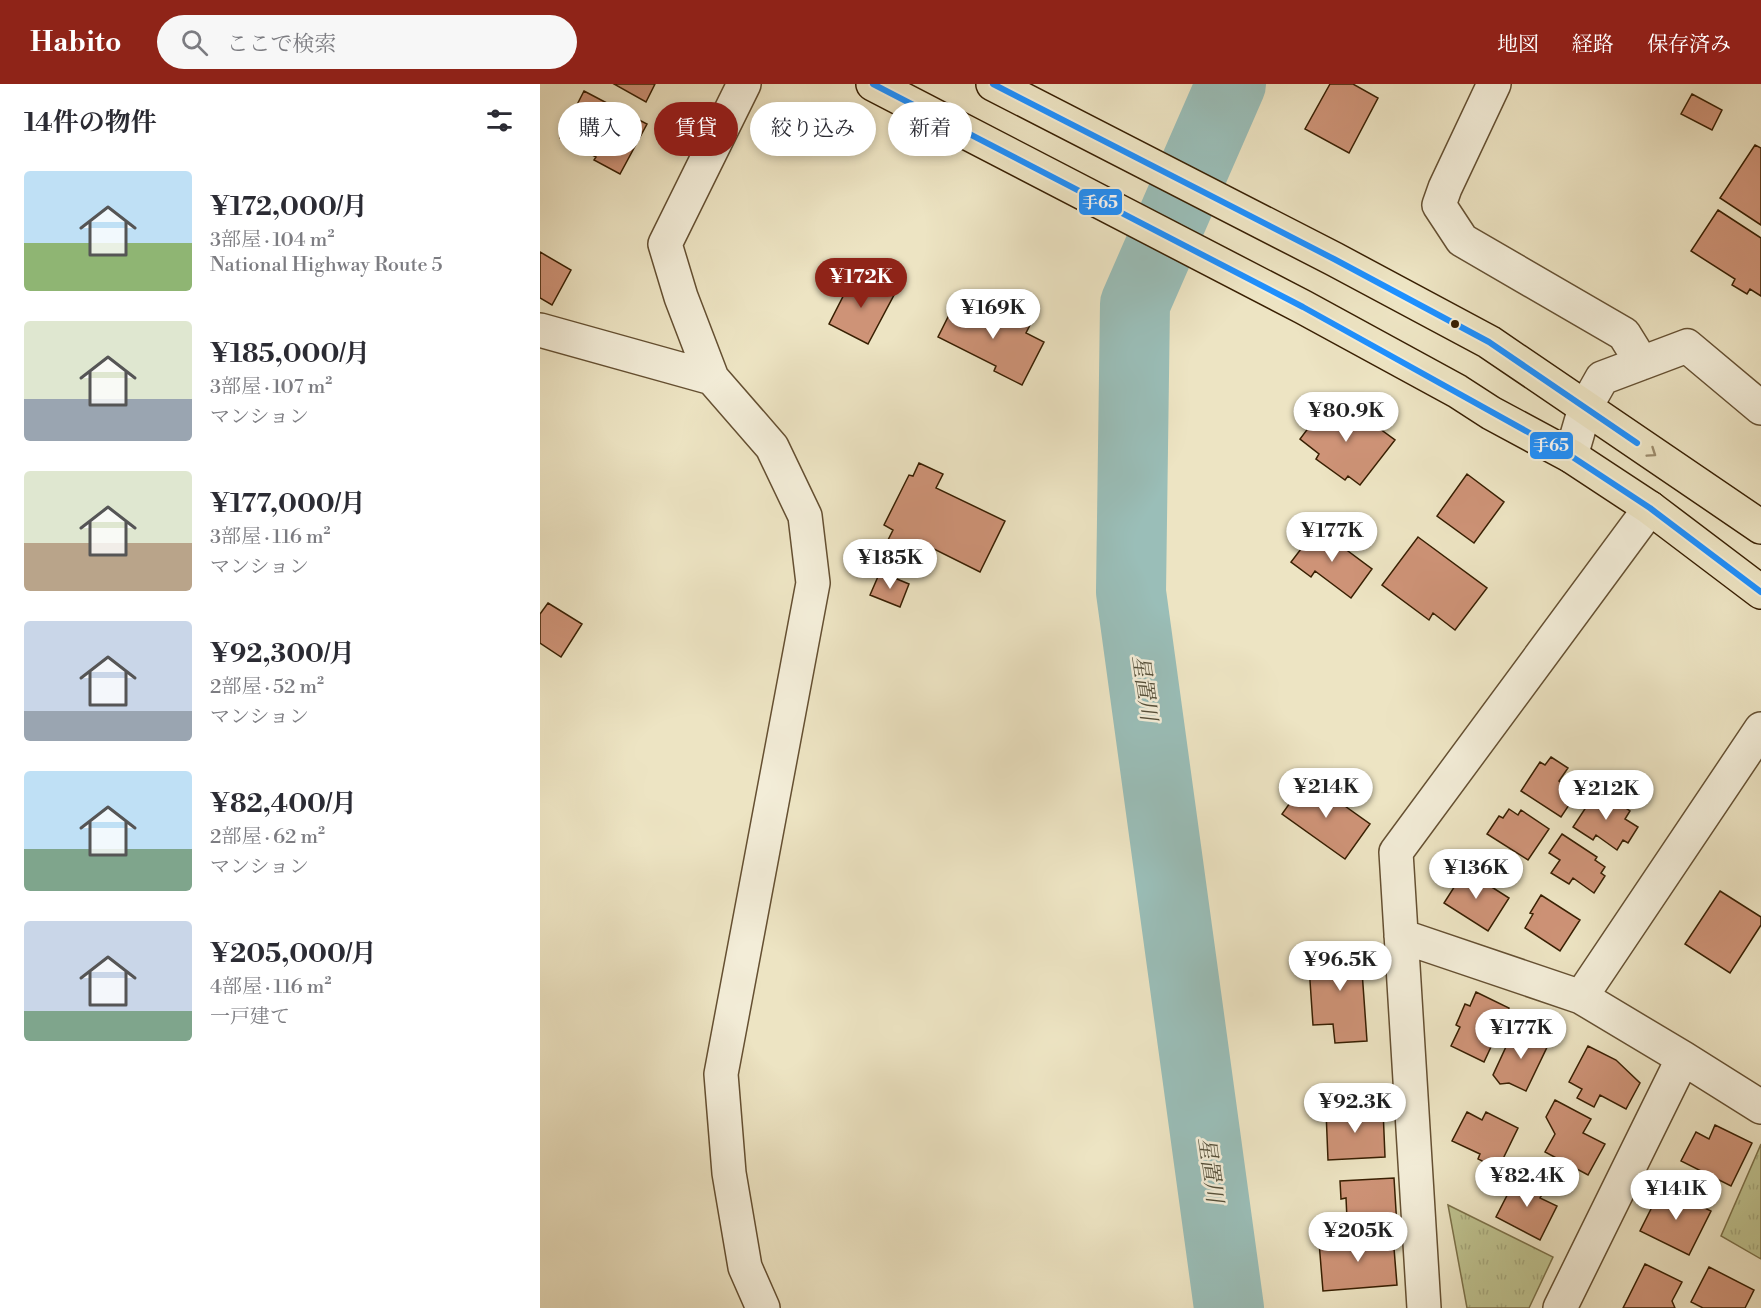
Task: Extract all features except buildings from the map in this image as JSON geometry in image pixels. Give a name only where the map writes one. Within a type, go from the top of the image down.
[{"type":"highway","points":[[873,84],[1303,307],[1571,456],[1650,508],[1761,592]]},
{"type":"highway","points":[[994,84],[1334,259],[1489,342],[1761,527]]},
{"type":"street","points":[[744,84],[665,243],[681,297],[712,378],[772,447],[805,516],[813,583],[722,1074],[729,1173],[745,1267],[763,1308]]},
{"type":"street","points":[[1494,84],[1444,188],[1439,205],[1462,240],[1624,334],[1642,363]]},
{"type":"street","points":[[540,330],[712,378]]},
{"type":"street","points":[[1571,456],[1585,408],[1602,378],[1687,346],[1761,408]]},
{"type":"street","points":[[1424,1308],[1396,852],[1650,508]]},
{"type":"street","points":[[1581,998],[1761,729]]},
{"type":"street","points":[[1401,936],[1581,998],[1761,1107]]},
{"type":"street","points":[[1560,1308],[1683,1058]]},
{"type":"green space","points":[[1761,1144],[1761,1259],[1721,1236]]},
{"type":"green space","points":[[1448,1205],[1553,1257],[1529,1308],[1467,1308]]},
{"type":"waterway","name":"星置川","points":[[1229,1308],[1131,592],[1135,304],[1231,84]]},
{"type":"transit line","name":"手65","points":[[873,84],[1303,307],[1571,456],[1650,508],[1761,592]]},
{"type":"transit line","name":"手65","points":[[993,84],[1334,259],[1489,342],[1637,443]]}]
